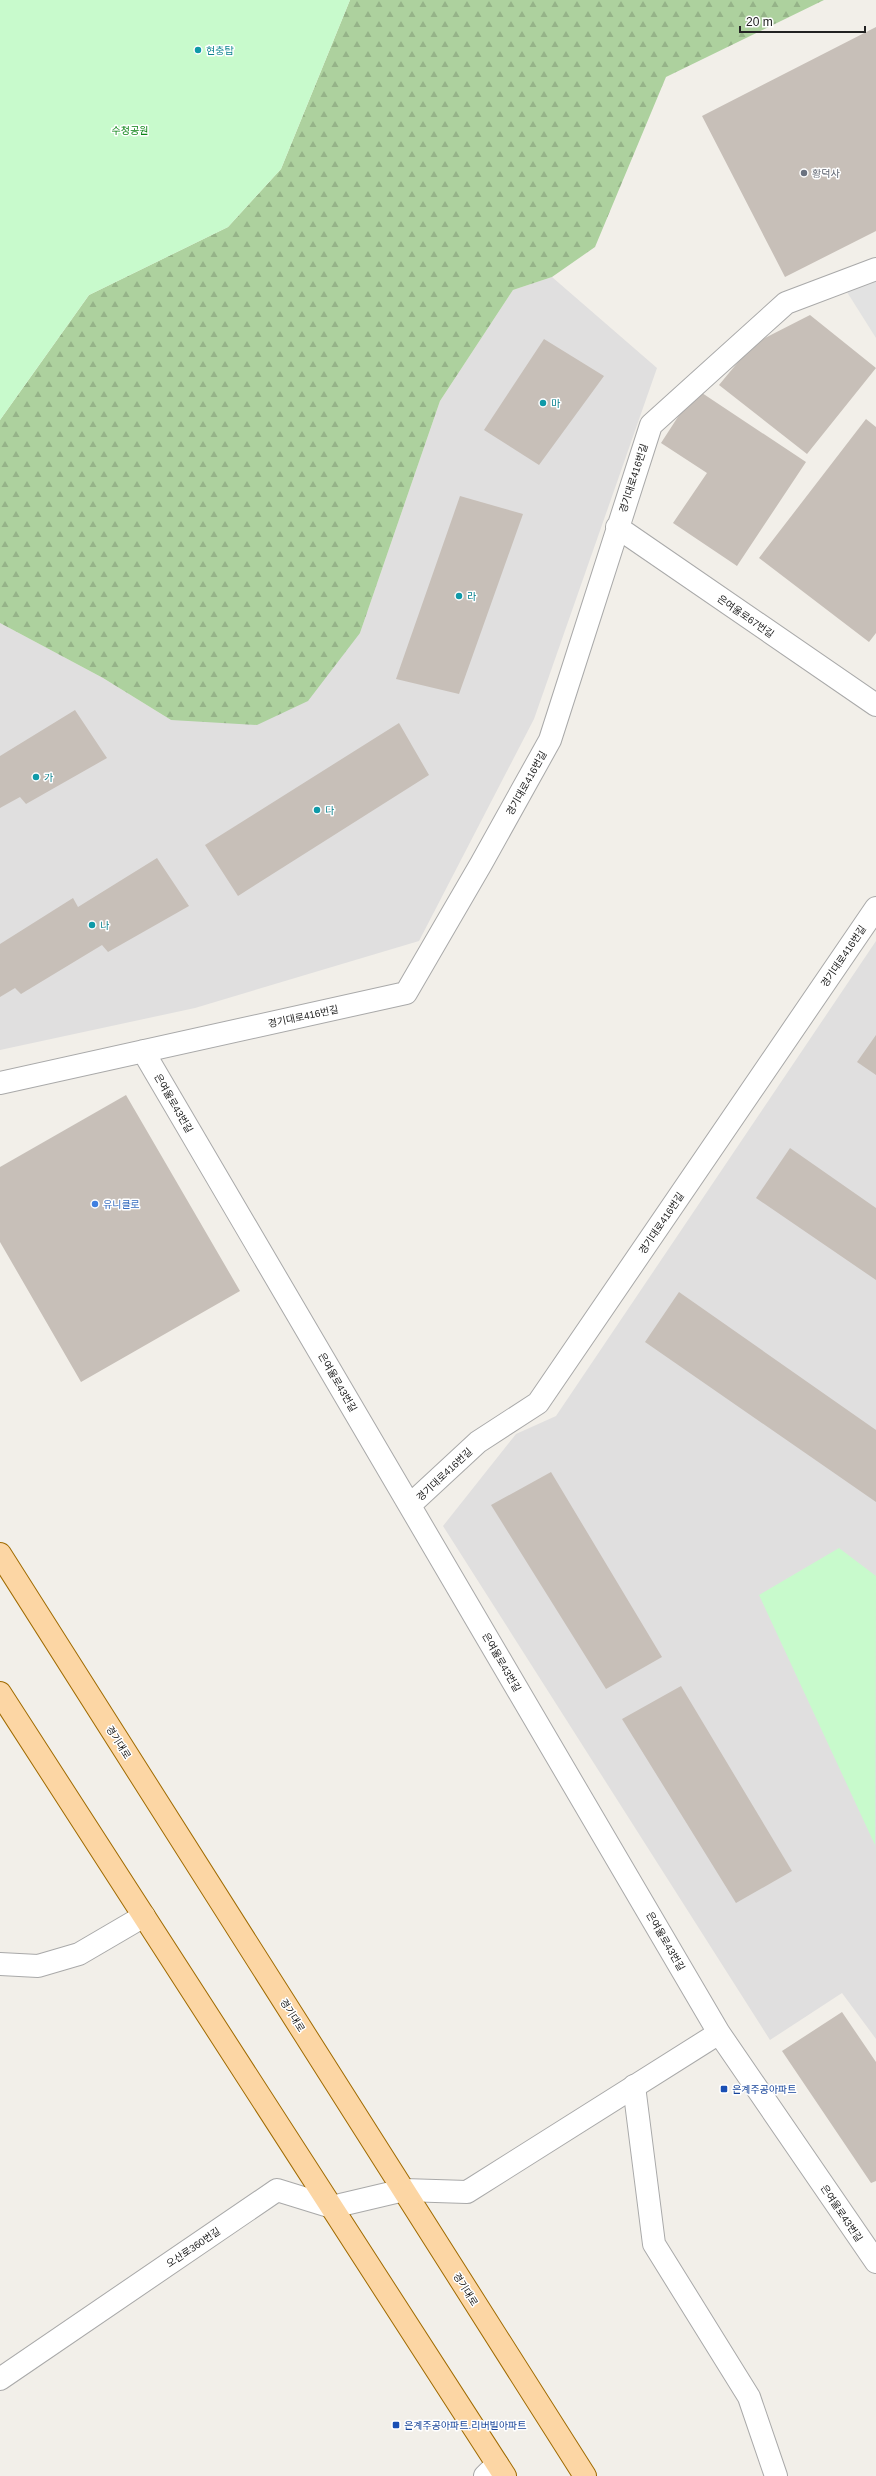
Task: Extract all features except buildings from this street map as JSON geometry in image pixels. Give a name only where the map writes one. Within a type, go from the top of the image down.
[{"type":"main road","name":"경기대로","points":[[0,1554],[585,2476]]},
{"type":"main road","points":[[0,1693],[332,2207],[496,2472]]},
{"type":"street","name":"경기대로416번길","points":[[0,1083],[406,993],[481,864],[550,740],[651,424],[786,303],[876,269]]},
{"type":"street","name":"은여울로67번길","points":[[617,527],[876,706]]},
{"type":"street","name":"경기대로416번길","points":[[410,1505],[478,1442],[538,1403],[876,908]]},
{"type":"street","name":"은여울로43번길","points":[[143,1051],[719,2033],[876,2262]]},
{"type":"street","points":[[0,1964],[38,1966],[79,1954],[144,1916]]},
{"type":"street","points":[[332,2207],[404,2190],[467,2192],[719,2033]]},
{"type":"street","points":[[634,2086],[654,2244],[749,2396],[776,2476]]},
{"type":"street","name":"오산로360번길","points":[[0,2379],[276,2190],[332,2207]]},
{"type":"shaded area","points":[[552,277],[657,368],[534,719],[419,941],[195,1008],[0,1050],[0,623],[103,678],[171,720],[360,633],[440,401],[513,290]]},
{"type":"shaded area","points":[[876,281],[876,338],[847,292]]},
{"type":"shaded area","points":[[876,941],[876,2039],[842,1993],[770,2040],[443,1526],[516,1434],[556,1416]]},
{"type":"green space","name":"수청공원","points":[[0,0],[350,0],[281,169],[228,227],[89,295],[0,420]]},
{"type":"green space","points":[[350,0],[824,0],[666,77],[595,247],[552,277],[513,290],[440,401],[360,633],[308,701],[257,725],[171,720],[103,678],[0,623],[0,420],[89,295],[228,227],[281,169]]},
{"type":"green space","points":[[839,1548],[876,1576],[875,1845],[759,1595]]},
{"type":"place","name":"현충탑","points":[[198,50]]},
{"type":"place","name":"황덕사","points":[[804,173]]},
{"type":"place","name":"마","points":[[543,403]]},
{"type":"place","name":"라","points":[[459,596]]},
{"type":"place","name":"가","points":[[36,777]]},
{"type":"place","name":"다","points":[[317,810]]},
{"type":"place","name":"나","points":[[92,925]]},
{"type":"place","name":"유니클로","points":[[95,1204]]},
{"type":"place","name":"은계주공아파트","points":[[724,2089]]},
{"type":"place","name":"은계주공아파트.리버빌아파트","points":[[396,2425]]}]
